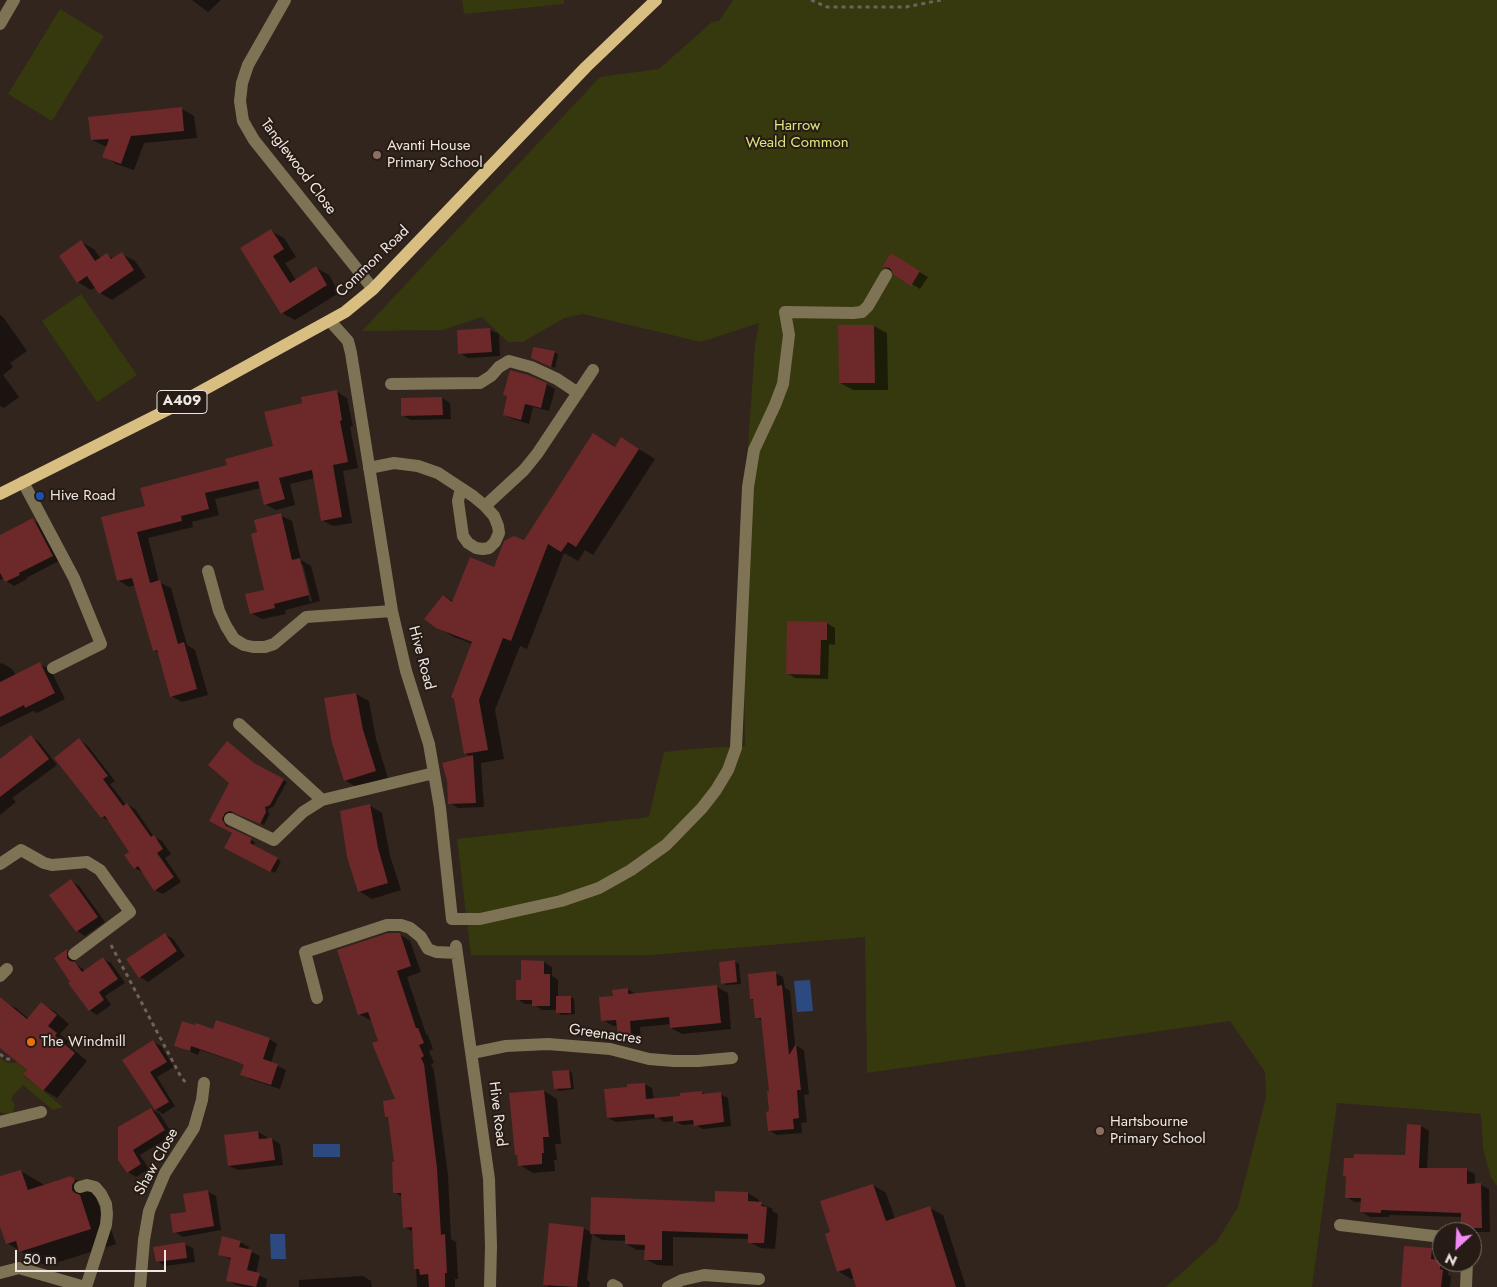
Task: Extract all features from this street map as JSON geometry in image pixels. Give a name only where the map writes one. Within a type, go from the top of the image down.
[{"type":"main road","name":"Common Road","points":[[0,494],[167,410],[345,312],[373,289],[586,68],[656,0]]},
{"type":"street","points":[[0,24],[14,0]]},
{"type":"street","name":"Tanglewood Close","points":[[285,0],[248,65],[242,83],[240,101],[243,121],[254,140],[373,289]]},
{"type":"street","name":"Hive Road","points":[[330,321],[348,342],[351,353],[392,611],[406,671],[429,744],[440,808],[452,919],[480,918],[561,901],[599,888],[631,870],[666,845],[702,808],[716,790],[728,770],[736,748],[748,487],[754,450],[783,384],[789,335],[785,312],[862,312],[868,306],[886,275]]},
{"type":"street","points":[[391,384],[480,382],[491,376],[498,367],[509,361],[531,367],[578,393]]},
{"type":"street","points":[[486,506],[524,470],[537,454],[593,370]]},
{"type":"street","points":[[368,468],[394,463],[418,466],[438,473],[460,488],[486,506],[494,516],[498,526],[498,533],[495,542],[489,548],[483,550],[468,543],[463,536],[458,501],[460,488]]},
{"type":"street","points":[[23,482],[74,578],[102,644],[53,668]]},
{"type":"street","points":[[208,571],[226,626],[234,639],[254,648],[274,644],[306,616],[392,611]]},
{"type":"street","points":[[239,724],[322,800]]},
{"type":"street","points":[[230,818],[274,840],[303,812],[322,800],[434,773]]},
{"type":"street","points":[[0,864],[21,850],[44,863],[52,865],[88,862],[100,870],[130,912],[74,954]]},
{"type":"street","name":"Hive Road","points":[[317,998],[304,952],[387,924],[410,928],[421,937],[428,949],[436,952],[457,949],[489,1179],[490,1287]]},
{"type":"street","name":"Greenacres","points":[[472,1052],[506,1046],[548,1044],[610,1050],[649,1059],[674,1062],[732,1058]]},
{"type":"street","name":"Shaw Close","points":[[140,1287],[144,1240],[149,1211],[165,1174],[194,1128],[202,1100],[204,1083]]},
{"type":"street","points":[[0,1122],[42,1112]]},
{"type":"street","points":[[0,1273],[19,1268],[85,1287],[106,1225],[107,1214],[106,1204],[95,1187],[80,1186]]},
{"type":"street","points":[[1340,1225],[1432,1236]]},
{"type":"street","points":[[1466,1287],[1467,1272]]},
{"type":"street","points":[[668,1287],[682,1280],[704,1276],[760,1279]]},
{"type":"path","points":[[811,0],[827,7],[906,7],[941,0]]},
{"type":"path","points":[[104,931],[181,1077],[202,1100]]},
{"type":"path","points":[[0,1054],[6,1060],[14,1059]]},
{"type":"green space","points":[[462,0],[564,0],[564,4],[464,14]]},
{"type":"green space","name":"Harrow Weald Common","points":[[733,0],[1497,0],[1497,1186],[1491,1178],[1483,1148],[1481,1114],[1337,1103],[1312,1287],[1166,1287],[1217,1241],[1238,1207],[1266,1097],[1265,1072],[1230,1021],[867,1073],[865,937],[651,955],[471,955],[457,839],[649,817],[664,752],[745,746],[742,531],[755,346],[759,323],[701,342],[583,314],[564,318],[523,342],[508,342],[482,317],[443,330],[362,331],[600,77],[659,69],[712,22],[719,21]]},
{"type":"green space","points":[[60,9],[104,36],[52,121],[8,94]]},
{"type":"green space","points":[[81,294],[137,375],[97,402],[42,321]]},
{"type":"green space","points":[[0,1057],[7,1063],[18,1063],[26,1070],[23,1075],[63,1107],[53,1110],[23,1085],[11,1098],[15,1105],[13,1112],[11,1114],[2,1113],[0,1111]]},
{"type":"water","points":[[810,980],[813,1011],[797,1012],[794,981]]},
{"type":"water","points":[[313,1144],[340,1144],[340,1157],[313,1157]]},
{"type":"water","points":[[270,1234],[285,1234],[286,1259],[271,1259]]},
{"type":"building","points":[[182,107],[184,131],[131,136],[121,164],[102,157],[109,139],[91,140],[88,117]]},
{"type":"building","points":[[271,229],[284,249],[273,256],[290,283],[316,266],[327,285],[281,314],[240,248]]},
{"type":"building","points":[[81,240],[95,261],[107,253],[111,259],[122,252],[134,270],[99,294],[87,276],[77,283],[59,256]]},
{"type":"building","points":[[891,253],[920,271],[911,286],[894,275],[890,268],[882,267]]},
{"type":"building","points":[[838,325],[874,325],[875,383],[839,383]]},
{"type":"building","points":[[490,328],[492,352],[458,354],[457,330]]},
{"type":"building","points":[[533,347],[555,351],[551,367],[531,358]]},
{"type":"building","points":[[510,370],[547,383],[541,408],[525,404],[521,420],[503,415],[507,396],[503,395]]},
{"type":"building","points":[[337,390],[342,420],[340,421],[348,462],[333,465],[342,517],[321,521],[312,470],[279,478],[285,499],[264,505],[258,481],[205,493],[209,509],[181,516],[182,521],[137,532],[150,583],[160,580],[178,644],[184,642],[197,689],[170,697],[157,650],[153,651],[132,578],[117,581],[101,517],[145,506],[140,488],[227,465],[225,459],[273,446],[264,412],[302,403],[301,397]]},
{"type":"building","points":[[442,397],[443,415],[401,416],[401,398]]},
{"type":"building","points":[[593,433],[615,447],[621,437],[639,449],[576,547],[568,542],[561,552],[548,544],[511,641],[503,638],[479,700],[488,750],[464,754],[454,699],[451,697],[472,642],[436,628],[424,619],[443,595],[452,602],[470,557],[494,567],[504,541],[514,536],[524,540]]},
{"type":"building","points":[[281,513],[292,560],[300,558],[309,595],[274,604],[275,608],[250,614],[245,594],[264,590],[251,534],[257,532],[254,520]]},
{"type":"building","points":[[33,518],[53,556],[5,582],[0,573],[0,535]]},
{"type":"building","points":[[787,621],[827,622],[827,640],[821,640],[820,675],[786,674]]},
{"type":"building","points":[[40,662],[55,693],[25,708],[24,705],[0,717],[0,682]]},
{"type":"building","points":[[356,693],[363,730],[376,771],[344,781],[332,743],[324,698]]},
{"type":"building","points":[[31,735],[49,759],[0,797],[0,759]]},
{"type":"building","points":[[79,738],[108,776],[103,779],[123,806],[127,803],[151,837],[154,835],[163,849],[157,853],[174,877],[154,891],[138,866],[134,869],[124,855],[129,852],[105,816],[101,818],[54,758]]},
{"type":"building","points":[[227,741],[254,763],[284,779],[270,805],[265,807],[266,812],[260,824],[230,811],[225,813],[222,819],[226,826],[252,838],[250,843],[278,858],[270,872],[224,848],[232,833],[209,821],[229,783],[208,765]]},
{"type":"building","points":[[473,755],[476,803],[448,804],[447,781],[442,763]]},
{"type":"building","points":[[370,804],[378,848],[388,883],[358,892],[347,857],[340,811]]},
{"type":"building","points":[[71,879],[98,917],[76,932],[49,895]]},
{"type":"building","points":[[165,933],[177,951],[139,978],[126,959]]},
{"type":"building","points":[[388,933],[400,933],[411,966],[397,971],[416,1028],[418,1028],[424,1043],[419,1045],[424,1056],[421,1058],[424,1064],[437,1168],[441,1235],[445,1234],[447,1273],[445,1273],[445,1287],[429,1287],[428,1274],[420,1275],[419,1269],[414,1269],[412,1227],[403,1228],[401,1193],[393,1193],[392,1162],[394,1162],[388,1117],[385,1117],[383,1101],[395,1099],[372,1043],[378,1041],[368,1012],[358,1015],[337,950]]},
{"type":"building","points":[[67,949],[67,958],[75,962],[82,972],[103,957],[118,979],[99,992],[104,1000],[89,1011],[68,983],[70,982],[54,958]]},
{"type":"building","points":[[521,960],[544,961],[544,974],[550,974],[550,1006],[532,1006],[532,1000],[516,1000],[516,980],[521,980]]},
{"type":"building","points":[[735,960],[737,982],[721,984],[719,962]]},
{"type":"building","points":[[776,971],[777,986],[782,985],[789,1055],[796,1044],[801,1090],[797,1090],[799,1118],[793,1119],[794,1129],[768,1131],[766,1112],[769,1111],[767,1091],[769,1091],[761,1018],[755,1018],[753,999],[750,999],[748,974]]},
{"type":"building","points":[[717,985],[721,1023],[670,1028],[669,1017],[630,1021],[631,1035],[618,1036],[616,1020],[601,1021],[599,997],[613,996],[612,990],[628,988],[628,994]]},
{"type":"building","points":[[556,996],[571,996],[571,1013],[556,1013]]},
{"type":"building","name":"The Windmill","points":[[0,997],[27,1019],[41,1002],[57,1015],[48,1026],[57,1033],[55,1036],[75,1053],[43,1091],[23,1074],[27,1070],[0,1048]]},
{"type":"building","points":[[216,1020],[270,1038],[263,1059],[278,1064],[271,1085],[240,1075],[244,1065],[237,1062],[191,1046],[190,1051],[174,1046],[182,1021],[195,1025],[196,1023],[213,1029]]},
{"type":"building","points":[[153,1040],[167,1062],[150,1072],[169,1102],[155,1110],[122,1060]]},
{"type":"building","points":[[569,1070],[571,1088],[554,1089],[552,1071]]},
{"type":"building","points":[[645,1083],[646,1099],[680,1096],[680,1093],[702,1091],[702,1094],[721,1092],[724,1122],[694,1126],[693,1120],[673,1122],[673,1116],[655,1118],[654,1114],[607,1118],[604,1089],[627,1087],[627,1084]]},
{"type":"building","points":[[544,1090],[549,1137],[543,1137],[544,1153],[542,1153],[542,1164],[518,1166],[517,1155],[515,1155],[509,1093]]},
{"type":"building","points":[[151,1108],[165,1130],[133,1150],[141,1164],[127,1173],[118,1160],[118,1127]]},
{"type":"building","points":[[1407,1124],[1421,1125],[1419,1168],[1467,1168],[1467,1184],[1481,1183],[1482,1222],[1461,1222],[1461,1213],[1381,1210],[1381,1213],[1360,1212],[1361,1198],[1345,1198],[1346,1176],[1343,1176],[1344,1158],[1354,1158],[1354,1154],[1405,1155]]},
{"type":"building","points":[[258,1131],[259,1139],[272,1138],[275,1160],[228,1166],[224,1135]]},
{"type":"building","points":[[21,1170],[28,1190],[71,1176],[72,1178],[74,1177],[75,1181],[72,1185],[72,1190],[80,1195],[91,1229],[19,1252],[16,1241],[6,1244],[0,1227],[0,1176]]},
{"type":"building","points":[[873,1184],[886,1221],[930,1206],[956,1287],[856,1287],[850,1268],[837,1272],[825,1234],[830,1232],[820,1201]]},
{"type":"building","points":[[208,1190],[214,1226],[173,1233],[170,1214],[186,1212],[183,1194]]},
{"type":"building","points":[[715,1191],[748,1192],[748,1201],[762,1202],[761,1206],[767,1207],[764,1243],[748,1243],[748,1234],[662,1231],[662,1260],[644,1260],[645,1245],[625,1244],[625,1235],[590,1234],[591,1197],[715,1202]]},
{"type":"building","points":[[549,1223],[584,1227],[577,1287],[543,1285]]},
{"type":"building","points":[[222,1236],[241,1241],[239,1247],[252,1250],[247,1270],[260,1273],[256,1287],[226,1281],[231,1258],[218,1255]]},
{"type":"building","points":[[185,1242],[187,1258],[156,1262],[153,1247]]},
{"type":"building","points":[[1404,1246],[1432,1248],[1432,1272],[1443,1272],[1441,1287],[1401,1287]]},
{"type":"place","name":"Avanti House Primary School","points":[[377,155]]},
{"type":"place","name":"Hive Road","points":[[40,496]]},
{"type":"place","name":"The Windmill","points":[[31,1042]]},
{"type":"place","name":"Hartsbourne Primary School","points":[[1100,1131]]}]
